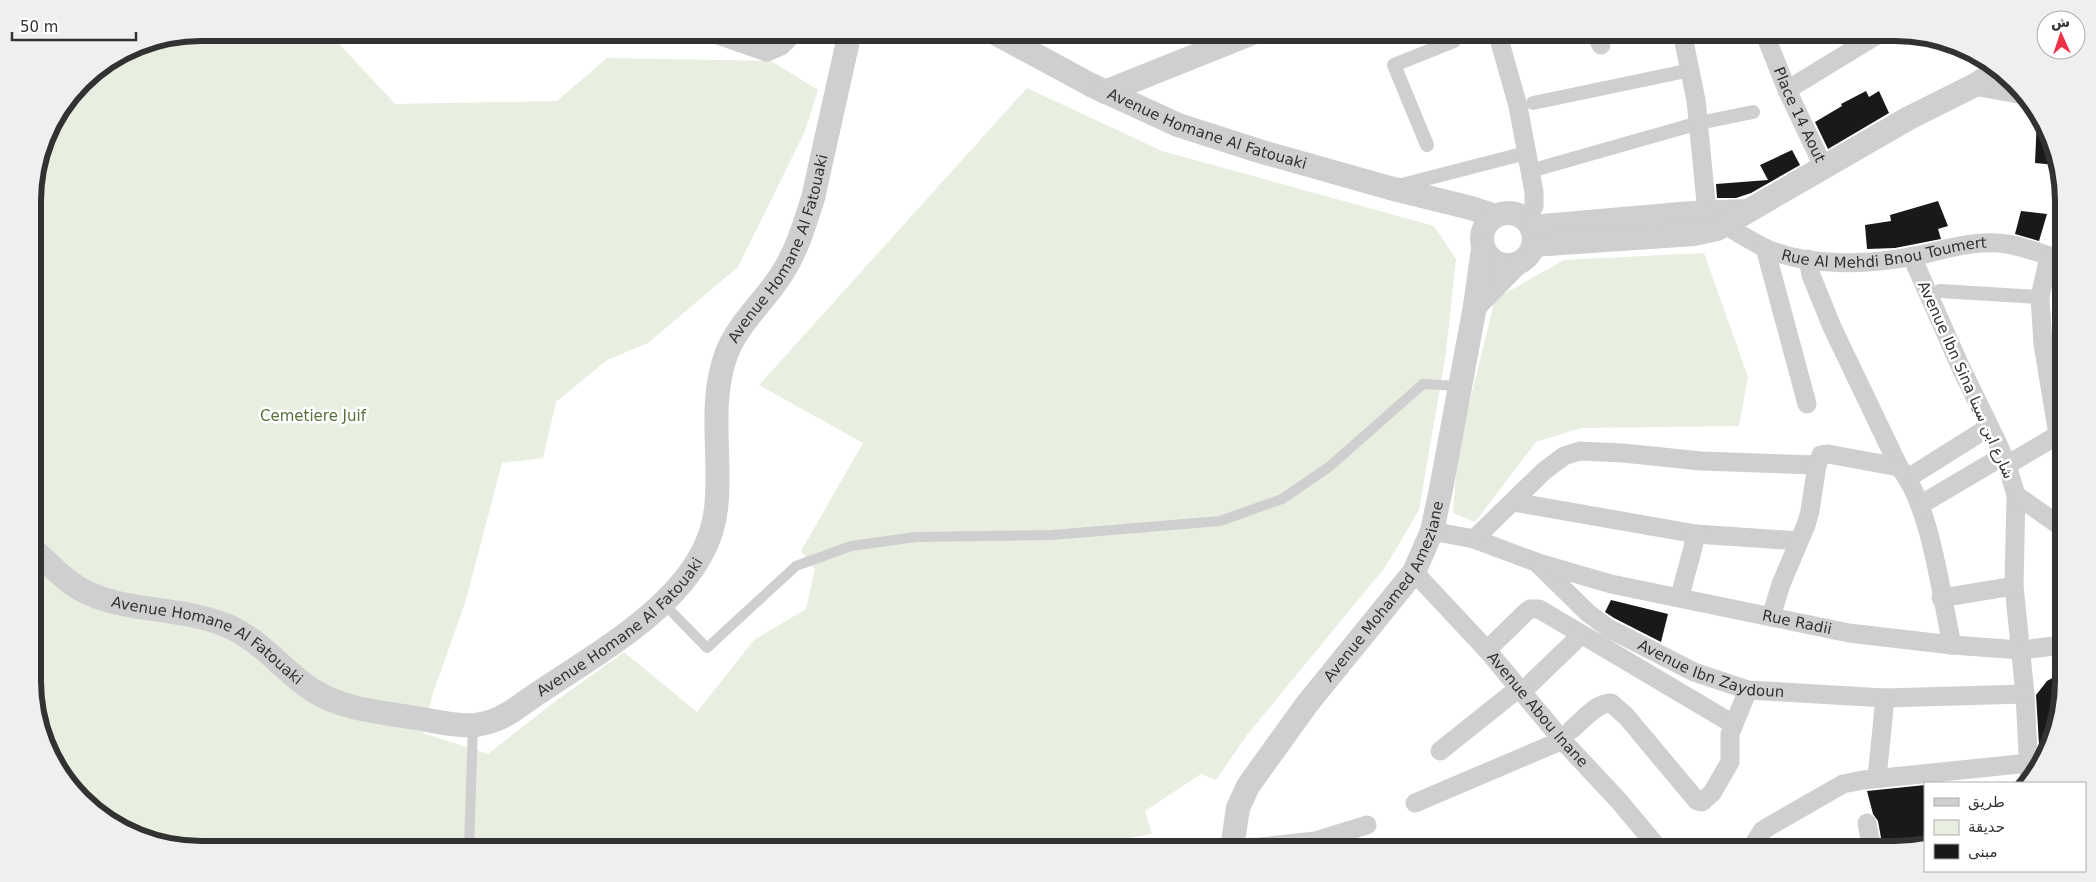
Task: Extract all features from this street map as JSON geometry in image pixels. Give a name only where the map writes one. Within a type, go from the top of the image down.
[{"type":"street","points":[[735,41],[767,52],[781,46],[786,41]]},
{"type":"street","name":"Avenue Homane Al Fatouaki","points":[[41,556],[88,594],[130,606],[186,615],[229,626],[260,645],[304,684],[331,700],[364,710],[473,725],[494,721],[514,710],[628,632],[664,604],[688,577],[711,536],[718,488],[716,418],[720,372],[733,340],[784,270],[804,225],[813,198],[848,41]]},
{"type":"street","name":"Avenue Homane Al Fatouaki","points":[[1010,41],[1105,92],[1178,125],[1259,151],[1495,216]]},
{"type":"street","points":[[1105,92],[1232,41]]},
{"type":"street","points":[[1426,144],[1394,65],[1454,41]]},
{"type":"street","points":[[1500,41],[1518,106],[1535,200],[1532,209],[1530,231],[1530,254],[1524,260],[1508,266],[1489,258],[1483,245],[1483,232],[1495,216],[1511,214],[1530,231],[1694,234],[1717,229],[1718,216],[1684,41]]},
{"type":"street","name":"Place 14 Aout","points":[[1768,41],[1787,90],[1824,168]]},
{"type":"street","points":[[1787,90],[1867,41]]},
{"type":"street","points":[[1533,102],[1691,70]]},
{"type":"street","points":[[1718,216],[1747,212],[1909,118],[1986,78],[2006,86]]},
{"type":"street","points":[[1390,188],[1528,162],[1753,112]]},
{"type":"street","name":"Avenue Homane Al Fatouaki","points":[[1433,199],[1464,223],[1483,245]]},
{"type":"street","name":"Rue Al Mehdi Bnou Toumert","points":[[1718,216],[1765,248],[1808,260],[1859,262],[1912,257],[1960,246],[1996,243],[2019,246],[2055,258]]},
{"type":"street","name":"Avenue Mohamed Ameziane","points":[[1233,840],[1238,808],[1248,786],[1306,704],[1414,572],[1432,531],[1461,386],[1483,245]]},
{"type":"street","points":[[1765,248],[1807,404]]},
{"type":"street","name":"Avenue Ibn Sina شارع ابن سينا","points":[[1912,257],[2005,461],[2016,495],[2014,586],[2033,761]]},
{"type":"street","points":[[1808,260],[1811,275],[1832,327],[1920,505],[1933,554],[1952,645]]},
{"type":"street","points":[[2055,260],[2040,297],[2043,344],[2055,403]]},
{"type":"street","points":[[1475,306],[1516,264]]},
{"type":"street","points":[[1940,291],[2040,297]]},
{"type":"street","points":[[1772,617],[1781,584],[1810,511],[1817,465],[1821,455],[1828,454],[1903,473],[1989,427]]},
{"type":"street","points":[[1920,505],[2055,436]]},
{"type":"street","points":[[1474,539],[1544,471],[1559,459],[1580,451],[1623,453],[1701,461],[1817,465]]},
{"type":"street","points":[[2016,495],[2055,522]]},
{"type":"street","points":[[1513,502],[1696,534],[1799,541]]},
{"type":"street","name":"Avenue Ibn Zaydoun","points":[[1432,531],[1474,539],[1536,562],[1588,612],[1608,628],[1694,672],[1748,690],[1885,698],[2025,694]]},
{"type":"street","points":[[1680,598],[1696,534]]},
{"type":"street","name":"Rue Radii","points":[[1536,562],[1612,584],[1849,633],[1952,645],[2021,650],[2055,646]]},
{"type":"street","name":"Avenue Abou Inane","points":[[1414,572],[1487,650],[1520,690],[1567,735],[1652,840]]},
{"type":"street","points":[[1941,598],[2014,586]]},
{"type":"street","points":[[1487,650],[1530,609],[1539,609],[1733,724]]},
{"type":"street","points":[[1440,751],[1520,690],[1582,635]]},
{"type":"street","points":[[1415,803],[1567,735],[1605,703],[1611,703],[1626,716],[1698,801],[1702,802],[1712,793],[1730,762],[1729,740],[1733,724],[1748,690]]},
{"type":"street","points":[[1877,778],[1885,698]]},
{"type":"street","points":[[1756,840],[1762,831],[1843,784],[1877,778],[2033,761]]},
{"type":"street","points":[[1867,823],[1870,840]]},
{"type":"street","points":[[1318,840],[1366,825]]},
{"type":"lane","points":[[664,604],[707,648],[796,566],[851,546],[916,537],[1052,535],[1220,521],[1282,499],[1329,467],[1423,384],[1461,386]]},
{"type":"lane","points":[[469,841],[473,725]]},
{"type":"green space","name":"Cemetiere Juif","points":[[201,41],[336,41],[395,104],[557,101],[607,58],[771,61],[818,90],[805,131],[738,267],[648,343],[607,360],[556,402],[543,458],[502,463],[465,603],[433,693],[423,733],[488,754],[553,703],[624,652],[697,712],[754,640],[806,609],[815,569],[801,551],[863,443],[759,385],[1027,88],[1162,151],[1434,226],[1456,259],[1446,353],[1419,510],[1386,566],[1247,735],[1216,780],[1201,774],[1145,811],[1152,834],[1129,838],[1129,840],[201,841],[170,838],[140,829],[104,808],[74,778],[53,742],[43,702],[41,681],[42,191],[47,160],[53,140],[74,104],[104,74],[140,53],[170,44]]},
{"type":"green space","points":[[1704,253],[1748,377],[1739,426],[1581,428],[1536,442],[1475,522],[1453,513],[1458,449],[1495,299],[1564,260]]},
{"type":"building","points":[[1866,91],[1869,97],[1879,91],[1889,113],[1828,149],[1815,122],[1842,106],[1841,104]]},
{"type":"building","points":[[2037,128],[2043,140],[2050,164],[2035,163]]},
{"type":"building","points":[[1792,150],[1800,165],[1751,193],[1736,198],[1717,198],[1716,184],[1768,180],[1760,165]]},
{"type":"building","points":[[1938,201],[1948,226],[1938,229],[1941,239],[1895,248],[1867,249],[1865,225],[1891,221],[1890,215]]},
{"type":"building","points":[[2021,211],[2047,214],[2039,241],[2015,234]]},
{"type":"building","points":[[1611,600],[1668,614],[1661,642],[1605,612]]},
{"type":"building","points":[[2055,676],[2052,712],[2039,749],[2036,695],[2047,681]]},
{"type":"building","points":[[1924,785],[1924,838],[1881,840],[1878,821],[1873,814],[1867,791]]}]
